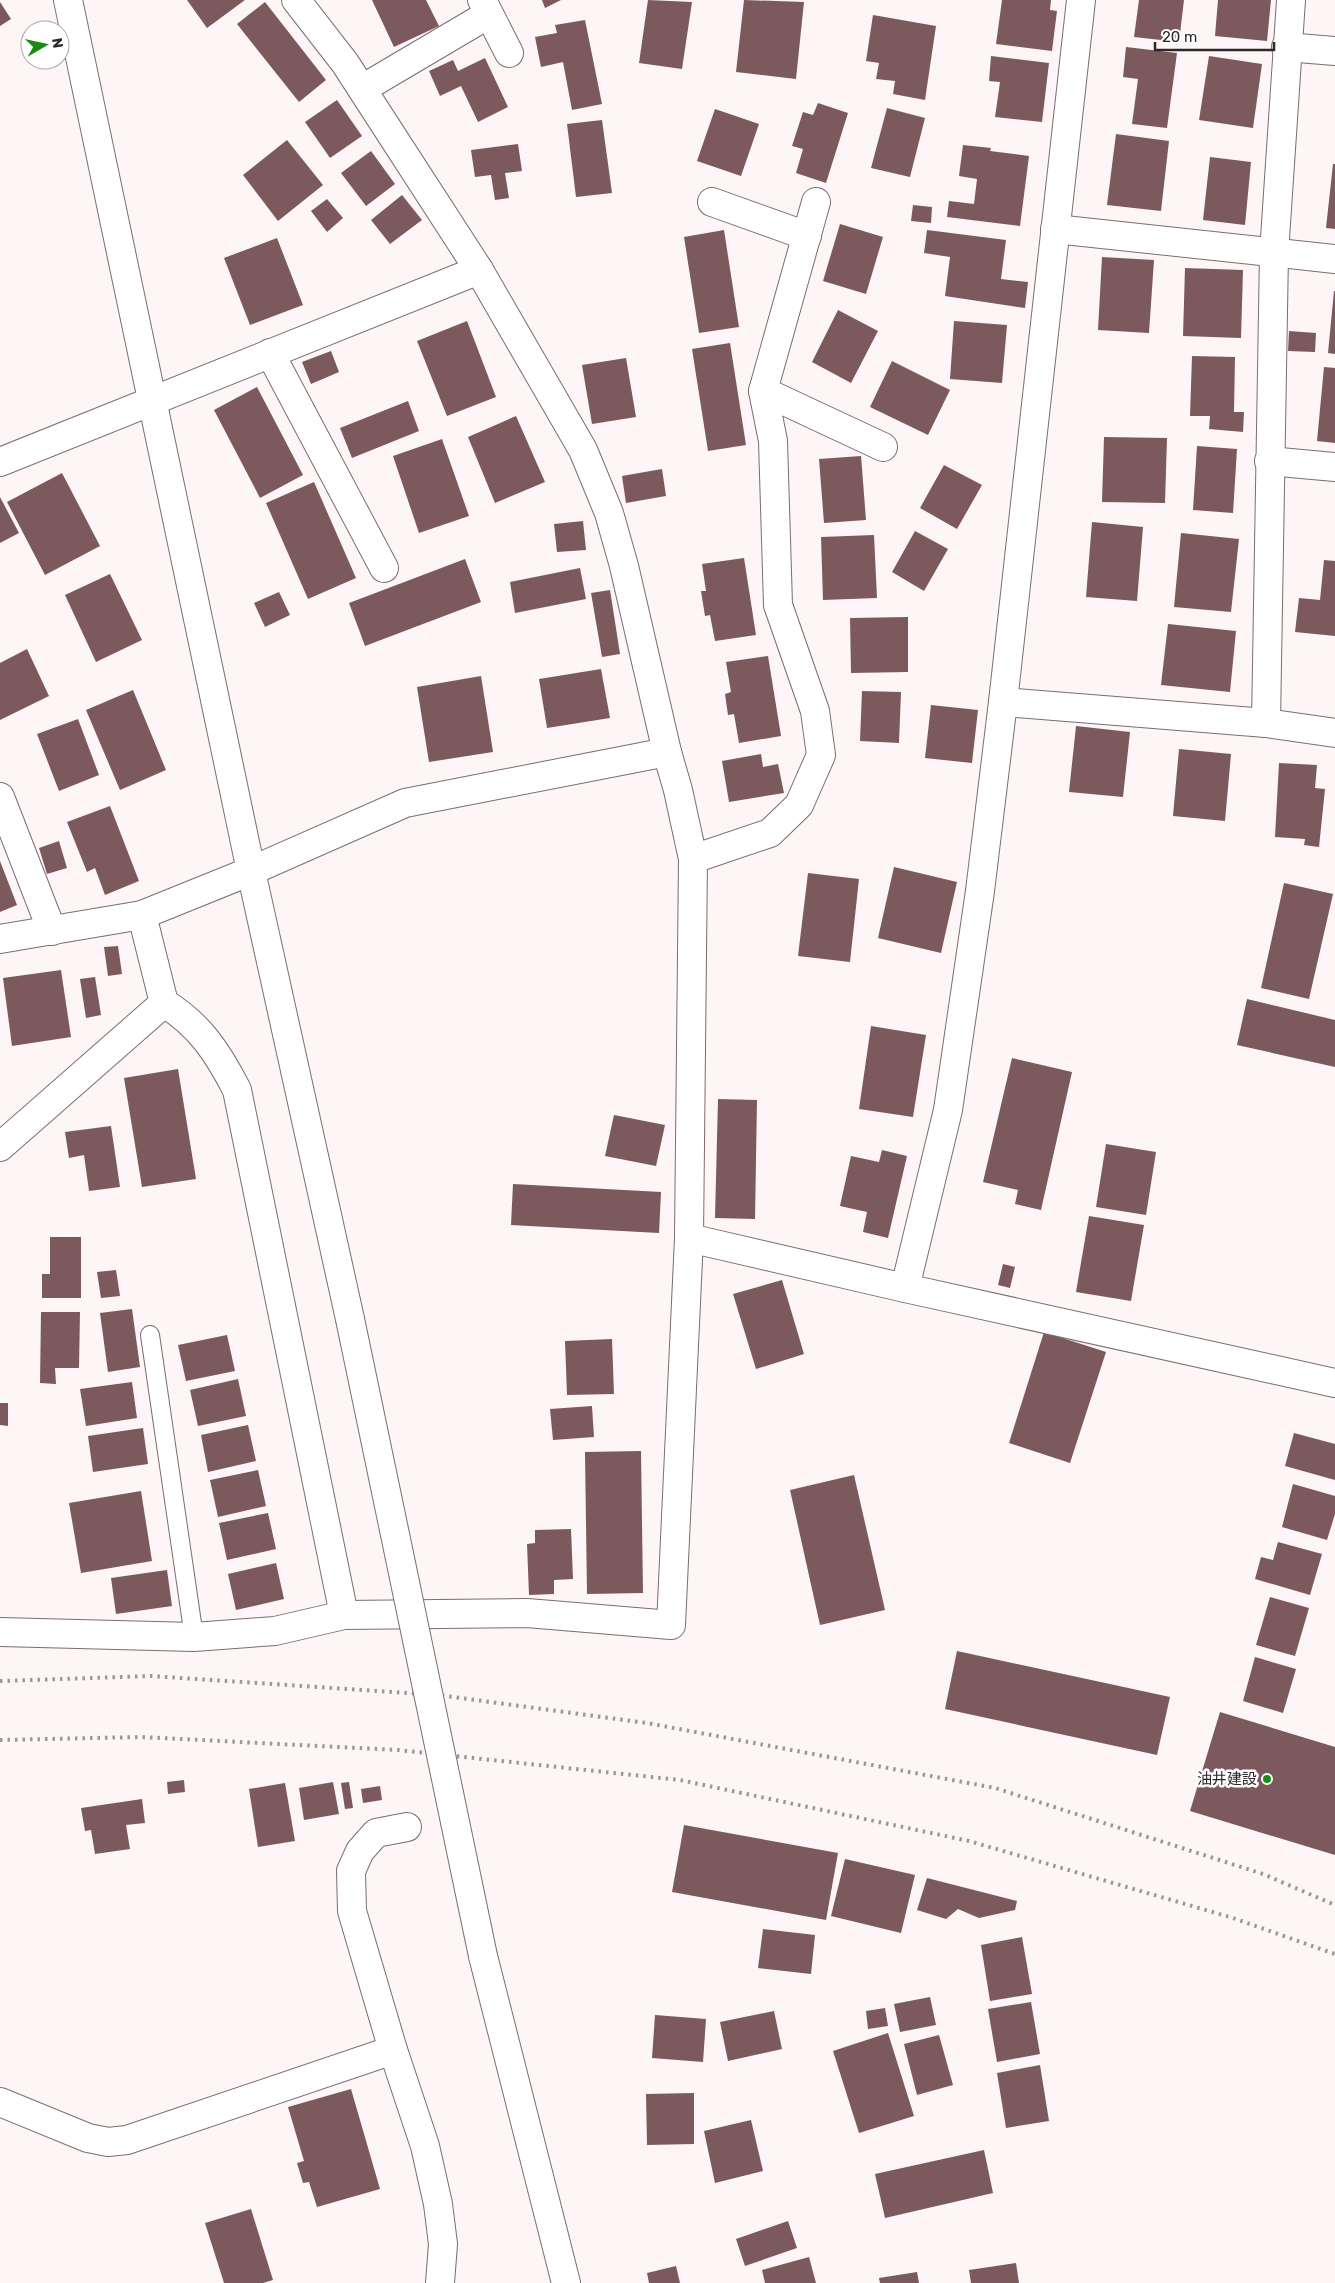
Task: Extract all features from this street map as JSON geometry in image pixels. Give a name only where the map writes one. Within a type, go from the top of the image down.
[{"type":"street","points":[[68,0],[150,400],[350,1319],[483,1956],[566,2283]]},
{"type":"street","points":[[0,1632],[194,1637],[275,1631],[344,1615],[526,1613],[671,1626],[689,1238],[693,859],[678,790],[667,752],[624,566],[609,513],[583,450],[479,270],[362,89],[296,0]]},
{"type":"street","points":[[905,1288],[948,1110],[980,891],[1003,702],[1081,0]]},
{"type":"street","points":[[1266,723],[1274,252],[1286,47],[1291,0]]},
{"type":"street","points":[[362,89],[485,7],[509,53]]},
{"type":"street","points":[[1286,47],[1335,52]]},
{"type":"street","points":[[712,202],[807,236]]},
{"type":"street","points":[[693,859],[770,833],[800,805],[821,755],[815,711],[778,605],[773,441],[763,391],[816,202]]},
{"type":"street","points":[[1055,229],[1335,259]]},
{"type":"street","points":[[0,462],[150,400],[479,270]]},
{"type":"street","points":[[270,353],[384,568]]},
{"type":"street","points":[[763,391],[883,447]]},
{"type":"street","points":[[1269,461],[1335,467]]},
{"type":"street","points":[[1003,702],[1266,723],[1335,732]]},
{"type":"street","points":[[0,939],[142,915],[251,871],[405,803],[667,752]]},
{"type":"street","points":[[0,797],[52,931]]},
{"type":"street","points":[[142,915],[164,1003],[184,1015],[219,1055],[237,1090],[344,1615]]},
{"type":"street","points":[[4,1139],[164,1003]]},
{"type":"street","points":[[689,1238],[1335,1383]]},
{"type":"street","points":[[407,1827],[376,1833],[360,1850],[350,1871],[352,1911],[393,2050],[425,2146],[438,2204],[442,2244],[440,2283]]},
{"type":"street","points":[[0,2102],[88,2138],[108,2142],[127,2140],[393,2050]]},
{"type":"lane","points":[[150,1335],[194,1637]]},
{"type":"building","points":[[187,0],[245,0],[207,28]]},
{"type":"building","points":[[372,0],[426,0],[439,26],[394,47]]},
{"type":"building","points":[[542,0],[561,0],[545,8]]},
{"type":"building","points":[[648,0],[692,2],[682,69],[639,63]]},
{"type":"building","points":[[744,0],[804,2],[796,79],[736,72]]},
{"type":"building","points":[[1002,0],[1051,0],[1050,10],[1057,11],[1052,51],[996,44]]},
{"type":"building","points":[[1139,0],[1184,0],[1179,42],[1134,37]]},
{"type":"building","points":[[1218,0],[1271,0],[1267,41],[1215,36]]},
{"type":"building","points":[[0,2],[11,19],[0,26]]},
{"type":"building","points":[[265,2],[326,80],[299,102],[237,24]]},
{"type":"building","points":[[873,15],[936,26],[925,100],[893,94],[895,81],[876,79],[879,63],[866,61]]},
{"type":"building","points":[[585,20],[602,104],[572,110],[563,62],[541,67],[535,37],[557,33],[555,25]]},
{"type":"building","points":[[1126,47],[1177,53],[1167,128],[1132,124],[1138,79],[1123,77]]},
{"type":"building","points":[[991,56],[1049,63],[1042,122],[995,117],[1000,82],[989,81]]},
{"type":"building","points":[[1209,56],[1262,64],[1253,128],[1199,120]]},
{"type":"building","points":[[485,58],[508,107],[478,122],[461,86],[440,96],[429,71],[453,60],[458,71]]},
{"type":"building","points":[[337,100],[362,136],[330,158],[305,122]]},
{"type":"building","points":[[818,103],[848,113],[826,183],[796,173],[803,149],[792,146],[803,112],[813,115]]},
{"type":"building","points":[[887,108],[925,118],[910,177],[871,168]]},
{"type":"building","points":[[715,109],[759,124],[741,176],[697,161]]},
{"type":"building","points":[[602,120],[612,193],[576,197],[567,124]]},
{"type":"building","points":[[1116,134],[1169,141],[1161,211],[1107,205]]},
{"type":"building","points":[[287,140],[323,185],[278,221],[243,175]]},
{"type":"building","points":[[518,144],[522,171],[505,173],[509,198],[495,200],[491,175],[475,177],[471,150]]},
{"type":"building","points":[[963,145],[991,148],[990,151],[1029,156],[1020,226],[947,217],[949,201],[974,204],[977,179],[959,176]]},
{"type":"building","points":[[371,151],[395,184],[366,206],[341,173]]},
{"type":"building","points":[[1210,157],[1251,162],[1245,225],[1203,220]]},
{"type":"building","points":[[1333,164],[1335,164],[1335,229],[1326,228]]},
{"type":"building","points":[[402,195],[422,220],[390,244],[371,220]]},
{"type":"building","points":[[327,199],[343,218],[327,232],[311,211]]},
{"type":"building","points":[[913,205],[932,207],[931,223],[911,221]]},
{"type":"building","points":[[840,224],[883,237],[866,294],[823,281]]},
{"type":"building","points":[[724,230],[739,327],[699,333],[684,237]]},
{"type":"building","points":[[927,230],[1006,240],[1001,279],[1028,282],[1025,308],[945,296],[950,257],[924,253]]},
{"type":"building","points":[[277,238],[303,305],[250,325],[224,258]]},
{"type":"building","points":[[1102,257],[1154,260],[1149,333],[1098,330]]},
{"type":"building","points":[[1185,268],[1243,270],[1241,338],[1183,336]]},
{"type":"building","points":[[1335,291],[1335,354],[1328,353]]},
{"type":"building","points":[[838,310],[878,331],[851,383],[812,362]]},
{"type":"building","points":[[467,321],[496,397],[447,416],[417,341]]},
{"type":"building","points":[[954,321],[1007,325],[1002,383],[950,379]]},
{"type":"building","points":[[1289,331],[1316,333],[1315,352],[1288,351]]},
{"type":"building","points":[[730,343],[746,445],[708,451],[692,349]]},
{"type":"building","points":[[331,351],[339,372],[311,384],[302,362]]},
{"type":"building","points":[[1192,356],[1235,357],[1234,412],[1244,412],[1243,432],[1209,429],[1210,416],[1190,416]]},
{"type":"building","points":[[626,358],[636,417],[592,424],[582,365]]},
{"type":"building","points":[[892,361],[950,390],[928,435],[870,407]]},
{"type":"building","points":[[1324,367],[1335,368],[1335,443],[1317,441]]},
{"type":"building","points":[[257,387],[303,475],[260,498],[214,410]]},
{"type":"building","points":[[408,401],[419,431],[352,458],[340,428]]},
{"type":"building","points":[[516,416],[545,482],[495,503],[468,437]]},
{"type":"building","points":[[1104,437],[1167,438],[1165,503],[1102,502]]},
{"type":"building","points":[[442,439],[469,516],[419,533],[393,456]]},
{"type":"building","points":[[1197,446],[1237,449],[1233,513],[1193,510]]},
{"type":"building","points":[[861,456],[866,520],[824,523],[819,459]]},
{"type":"building","points":[[944,465],[982,485],[957,529],[920,508]]},
{"type":"building","points":[[662,469],[666,496],[626,503],[622,476]]},
{"type":"building","points":[[62,473],[100,546],[45,575],[7,502]]},
{"type":"building","points":[[314,482],[356,578],[308,599],[266,503]]},
{"type":"building","points":[[0,497],[19,533],[0,543]]},
{"type":"building","points":[[583,521],[586,550],[557,552],[554,524]]},
{"type":"building","points":[[1092,522],[1143,527],[1137,601],[1086,597]]},
{"type":"building","points":[[915,531],[948,549],[924,591],[892,572]]},
{"type":"building","points":[[1181,533],[1239,539],[1231,612],[1174,607]]},
{"type":"building","points":[[874,535],[877,598],[823,600],[821,537]]},
{"type":"building","points":[[744,558],[756,635],[715,641],[710,615],[705,616],[701,591],[706,591],[702,564]]},
{"type":"building","points":[[465,559],[481,602],[365,646],[349,603]]},
{"type":"building","points":[[1324,560],[1335,561],[1335,636],[1295,632],[1299,598],[1320,600]]},
{"type":"building","points":[[580,568],[586,599],[515,613],[510,582]]},
{"type":"building","points":[[110,574],[142,640],[96,662],[65,595]]},
{"type":"building","points":[[610,590],[620,654],[602,657],[591,593]]},
{"type":"building","points":[[279,592],[290,615],[265,627],[254,603]]},
{"type":"building","points":[[908,617],[908,672],[851,673],[850,618]]},
{"type":"building","points":[[1168,624],[1236,631],[1230,692],[1161,685]]},
{"type":"building","points":[[27,649],[49,696],[0,720],[0,663]]},
{"type":"building","points":[[768,656],[781,736],[739,743],[734,714],[728,715],[725,694],[731,692],[726,662]]},
{"type":"building","points":[[601,669],[610,718],[547,728],[539,679]]},
{"type":"building","points":[[481,676],[493,752],[429,762],[417,687]]},
{"type":"building","points":[[133,690],[166,770],[120,790],[86,710]]},
{"type":"building","points":[[862,691],[901,692],[899,743],[860,741]]},
{"type":"building","points":[[931,705],[978,710],[972,763],[925,758]]},
{"type":"building","points":[[78,719],[99,775],[59,791],[37,734]]},
{"type":"building","points":[[1076,726],[1130,732],[1123,797],[1069,792]]},
{"type":"building","points":[[1179,749],[1231,754],[1225,821],[1173,816]]},
{"type":"building","points":[[761,754],[763,767],[778,764],[784,793],[729,802],[722,761]]},
{"type":"building","points":[[1279,763],[1317,765],[1315,788],[1325,789],[1319,847],[1304,845],[1305,839],[1275,837]]},
{"type":"building","points":[[110,806],[139,881],[105,895],[95,868],[87,872],[67,822]]},
{"type":"building","points":[[59,841],[67,868],[47,874],[39,848]]},
{"type":"building","points":[[0,861],[17,905],[0,912]]},
{"type":"building","points":[[894,867],[957,882],[941,953],[878,938]]},
{"type":"building","points":[[808,873],[859,879],[850,962],[798,956]]},
{"type":"building","points":[[1284,883],[1333,894],[1309,999],[1261,988]]},
{"type":"building","points":[[118,946],[122,974],[108,976],[104,947]]},
{"type":"building","points":[[61,970],[71,1037],[12,1046],[3,978]]},
{"type":"building","points":[[95,977],[101,1015],[86,1018],[80,979]]},
{"type":"building","points":[[1247,999],[1335,1020],[1335,1067],[1237,1045]]},
{"type":"building","points":[[871,1026],[926,1035],[913,1117],[859,1109]]},
{"type":"building","points":[[1012,1058],[1072,1072],[1041,1210],[1015,1204],[1018,1190],[983,1182]]},
{"type":"building","points":[[178,1069],[196,1179],[142,1187],[124,1078]]},
{"type":"building","points":[[718,1099],[757,1100],[755,1219],[715,1218]]},
{"type":"building","points":[[614,1115],[665,1125],[656,1166],[605,1156]]},
{"type":"building","points":[[111,1126],[120,1187],[89,1191],[84,1155],[69,1158],[65,1132]]},
{"type":"building","points":[[1106,1144],[1156,1152],[1146,1215],[1096,1207]]},
{"type":"building","points":[[882,1150],[907,1156],[888,1238],[863,1232],[867,1212],[840,1206],[851,1156],[879,1162]]},
{"type":"building","points":[[513,1184],[661,1192],[659,1233],[511,1225]]},
{"type":"building","points":[[1089,1216],[1144,1225],[1131,1301],[1076,1292]]},
{"type":"building","points":[[50,1237],[81,1237],[81,1298],[42,1298],[42,1274],[50,1274]]},
{"type":"building","points":[[1003,1264],[1015,1267],[1010,1288],[998,1285]]},
{"type":"building","points":[[116,1270],[120,1296],[101,1298],[97,1272]]},
{"type":"building","points":[[782,1280],[804,1354],[756,1369],[733,1294]]},
{"type":"building","points":[[132,1309],[140,1367],[108,1372],[100,1313]]},
{"type":"building","points":[[41,1312],[80,1312],[79,1368],[55,1368],[56,1384],[40,1383]]},
{"type":"building","points":[[1044,1332],[1106,1352],[1070,1463],[1009,1443]]},
{"type":"building","points":[[227,1335],[235,1371],[186,1381],[178,1345]]},
{"type":"building","points":[[612,1339],[614,1394],[567,1395],[565,1341]]},
{"type":"building","points":[[238,1379],[246,1416],[198,1426],[190,1390]]},
{"type":"building","points":[[132,1382],[137,1418],[86,1426],[80,1389]]},
{"type":"building","points":[[0,1403],[8,1403],[8,1426],[0,1425]]},
{"type":"building","points":[[592,1406],[594,1437],[553,1440],[550,1409]]},
{"type":"building","points":[[248,1425],[256,1461],[208,1472],[201,1435]]},
{"type":"building","points":[[143,1428],[148,1464],[93,1472],[88,1436]]},
{"type":"building","points":[[1294,1433],[1335,1444],[1335,1480],[1285,1466]]},
{"type":"building","points":[[641,1451],[643,1593],[587,1594],[585,1452]]},
{"type":"building","points":[[258,1470],[266,1506],[218,1517],[210,1480]]},
{"type":"building","points":[[854,1475],[885,1610],[820,1625],[790,1490]]},
{"type":"building","points":[[1293,1484],[1335,1496],[1335,1514],[1327,1540],[1282,1527]]},
{"type":"building","points":[[141,1491],[152,1561],[81,1573],[69,1503]]},
{"type":"building","points":[[268,1513],[276,1549],[227,1560],[219,1523]]},
{"type":"building","points":[[571,1529],[573,1579],[554,1580],[554,1594],[529,1595],[527,1544],[535,1543],[535,1530]]},
{"type":"building","points":[[1278,1542],[1322,1554],[1310,1595],[1255,1579],[1261,1557],[1273,1560]]},
{"type":"building","points":[[276,1563],[284,1599],[236,1610],[228,1574]]},
{"type":"building","points":[[167,1570],[172,1606],[116,1614],[111,1578]]},
{"type":"building","points":[[1270,1597],[1309,1608],[1295,1656],[1256,1645]]},
{"type":"building","points":[[957,1651],[1170,1697],[1157,1755],[945,1709]]},
{"type":"building","points":[[1255,1657],[1296,1669],[1283,1713],[1243,1701]]},
{"type":"building","name":"油井建設","points":[[1220,1712],[1335,1747],[1335,1855],[1190,1811]]},
{"type":"building","points":[[184,1780],[185,1792],[168,1794],[167,1782]]},
{"type":"building","points":[[333,1782],[339,1814],[304,1820],[299,1788]]},
{"type":"building","points":[[349,1782],[353,1808],[345,1809],[341,1783]]},
{"type":"building","points":[[285,1783],[295,1841],[258,1847],[249,1789]]},
{"type":"building","points":[[380,1786],[382,1800],[363,1803],[361,1789]]},
{"type":"building","points":[[142,1799],[145,1823],[126,1825],[130,1849],[95,1854],[91,1830],[85,1831],[81,1808]]},
{"type":"building","points":[[684,1825],[838,1853],[826,1920],[672,1892]]},
{"type":"building","points":[[845,1859],[915,1875],[901,1933],[831,1916]]},
{"type":"building","points":[[927,1878],[1017,1901],[1015,1910],[979,1918],[958,1909],[946,1919],[917,1910]]},
{"type":"building","points":[[763,1929],[815,1935],[811,1974],[758,1968]]},
{"type":"building","points":[[1022,1937],[1032,1994],[990,2001],[981,1945]]},
{"type":"building","points":[[930,1997],[936,2025],[900,2032],[894,2004]]},
{"type":"building","points":[[1031,2002],[1040,2054],[997,2062],[988,2009]]},
{"type":"building","points":[[885,2008],[888,2026],[868,2029],[866,2011]]},
{"type":"building","points":[[774,2011],[782,2049],[728,2061],[720,2022]]},
{"type":"building","points":[[655,2015],[706,2019],[703,2062],[652,2058]]},
{"type":"building","points":[[888,2033],[914,2116],[859,2133],[833,2051]]},
{"type":"building","points":[[939,2035],[953,2085],[917,2095],[904,2044]]},
{"type":"building","points":[[1040,2065],[1049,2121],[1006,2128],[997,2073]]},
{"type":"building","points":[[351,2089],[380,2189],[317,2207],[309,2182],[303,2183],[297,2163],[304,2161],[288,2107]]},
{"type":"building","points":[[694,2093],[694,2144],[647,2145],[646,2094]]},
{"type":"building","points":[[751,2120],[763,2171],[715,2183],[704,2131]]},
{"type":"building","points":[[984,2150],[993,2193],[885,2218],[875,2174]]},
{"type":"building","points":[[251,2209],[273,2280],[263,2283],[224,2283],[205,2223]]},
{"type":"building","points":[[788,2221],[797,2248],[745,2266],[736,2239]]},
{"type":"building","points":[[809,2257],[816,2283],[765,2283],[762,2270]]},
{"type":"building","points":[[1016,2263],[1019,2283],[971,2283],[969,2270]]},
{"type":"building","points":[[676,2266],[680,2283],[649,2283],[647,2273]]},
{"type":"building","points":[[917,2272],[919,2283],[880,2283],[879,2278]]},
{"type":"railway","points":[[0,1681],[151,1676],[438,1695],[647,1723],[995,1788],[1263,1874],[1335,1905]]},
{"type":"railway","points":[[0,1740],[141,1737],[398,1750],[680,1780],[969,1841],[1233,1918],[1335,1954]]},
{"type":"place","name":"油井建設","points":[[1267,1779]]}]
